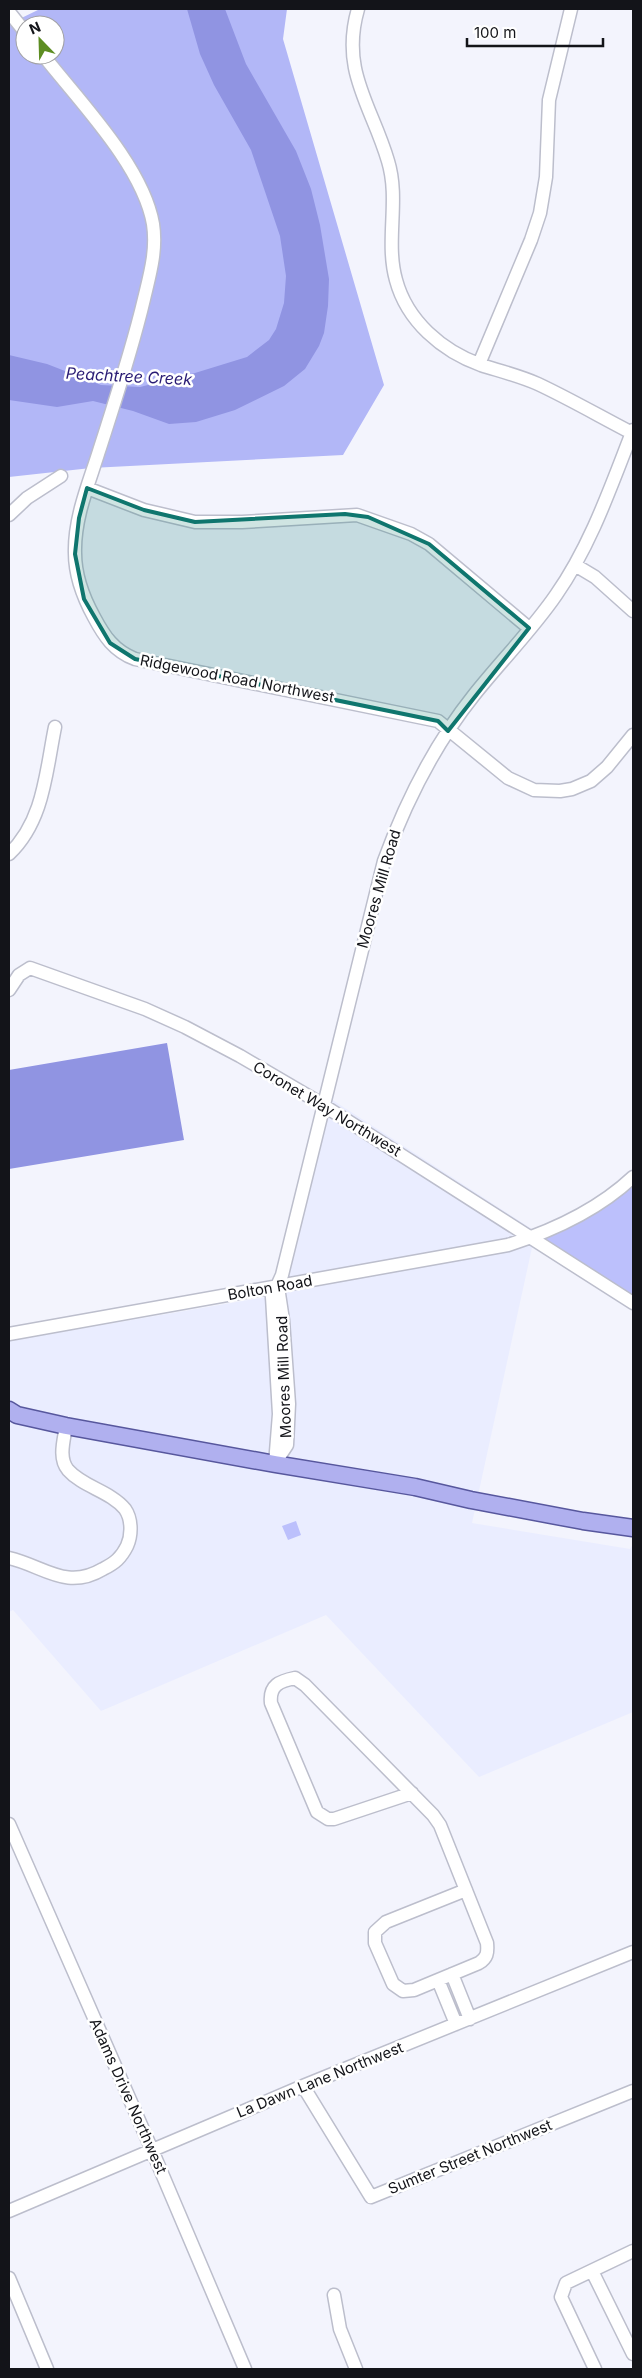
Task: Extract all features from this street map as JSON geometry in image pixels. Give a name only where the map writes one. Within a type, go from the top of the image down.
[{"type":"main road","points":[[12,1414],[66,1426],[415,1487],[471,1500],[633,1528]]},
{"type":"street","points":[[358,9],[354,34],[356,74],[365,104],[384,148],[393,181],[394,200],[390,238],[393,265],[400,294],[411,314],[424,330],[443,345],[479,364],[538,384],[633,431]]},
{"type":"street","points":[[479,364],[531,240],[540,213],[546,177],[549,100],[572,9]]},
{"type":"street","name":"Ridgewood Road Northwest","points":[[51,65],[120,153],[136,179],[150,211],[154,237],[152,262],[113,409],[87,488],[76,535],[77,575],[84,599],[101,631],[110,643],[122,654],[135,659],[438,721],[508,778],[526,787],[547,792],[572,789],[591,781],[607,767],[633,735]]},
{"type":"street","name":"Moores Mill Road","points":[[275,1464],[287,1445],[288,1404],[285,1336],[278,1286],[384,861],[396,828],[415,786],[448,731],[473,696],[556,596],[575,565],[590,535],[633,431]]},
{"type":"street","points":[[9,515],[26,498],[62,476]]},
{"type":"street","points":[[87,488],[144,510],[196,522],[242,522],[345,514],[368,517],[411,534],[429,544],[529,628]]},
{"type":"street","points":[[575,565],[594,577],[633,612]]},
{"type":"street","points":[[9,854],[29,831],[35,819],[40,805],[55,727]]},
{"type":"street","name":"Coronet Way Northwest","points":[[9,990],[19,975],[30,968],[145,1009],[185,1027],[323,1105],[633,1303]]},
{"type":"street","name":"Bolton Road","points":[[9,1334],[508,1245],[531,1238],[585,1211],[632,1182]]},
{"type":"street","points":[[9,1558],[60,1577],[83,1578],[97,1573],[119,1560],[130,1538],[130,1525],[126,1511],[115,1500],[69,1470],[63,1460],[66,1426]]},
{"type":"street","points":[[412,1793],[334,1819],[322,1816],[317,1812],[271,1703],[270,1694],[275,1686],[285,1680],[295,1678],[305,1685],[412,1793],[440,1825],[466,1890],[487,1943],[488,1952],[485,1959],[479,1963],[414,1990],[403,1991],[393,1984],[375,1943],[374,1932],[386,1922],[466,1890]]},
{"type":"street","name":"Adams Drive Northwest","points":[[9,1824],[152,2150],[245,2369]]},
{"type":"street","name":"La Dawn Lane Northwest","points":[[9,2211],[303,2086],[633,1952]]},
{"type":"street","points":[[452,1974],[470,2019]]},
{"type":"street","points":[[438,1980],[456,2024]]},
{"type":"street","name":"Sumter Street Northwest","points":[[303,2086],[371,2197],[633,2091]]},
{"type":"street","points":[[595,2369],[561,2298],[566,2283],[633,2251]]},
{"type":"street","points":[[592,2271],[633,2354]]},
{"type":"street","points":[[9,2278],[47,2369]]},
{"type":"street","points":[[334,2295],[340,2329],[356,2369]]},
{"type":"highlighted area","points":[[87,488],[144,510],[195,522],[345,514],[368,517],[429,544],[529,628],[448,731],[438,721],[135,659],[110,643],[84,599],[75,554],[79,518]]},
{"type":"shaded area","points":[[40,9],[287,9],[283,39],[384,385],[343,455],[91,468],[9,477],[9,24],[15,21],[15,65],[65,65],[65,15],[28,15]]},
{"type":"shaded area","points":[[187,9],[225,9],[246,64],[296,151],[311,189],[320,225],[329,279],[324,333],[319,346],[305,369],[284,386],[235,410],[196,422],[169,424],[133,411],[93,401],[57,407],[9,400],[9,355],[47,364],[101,385],[140,387],[247,357],[269,340],[276,329],[284,303],[286,276],[280,236],[251,150],[214,85],[200,54]]},
{"type":"shaded area","points":[[167,1043],[184,1140],[9,1169],[9,1070]]},
{"type":"shaded area","points":[[331,1099],[532,1229],[533,1243],[472,1523],[630,1549],[633,1544],[633,1712],[479,1777],[326,1615],[101,1711],[13,1610],[9,1612],[9,1341],[284,1294]]},
{"type":"shaded area","points":[[628,1181],[633,1188],[633,1301],[531,1238]]},
{"type":"shaded area","points":[[296,1521],[301,1535],[288,1540],[282,1526]]},
{"type":"water label","name":"Peachtree Creek","points":[[129,376]]}]
